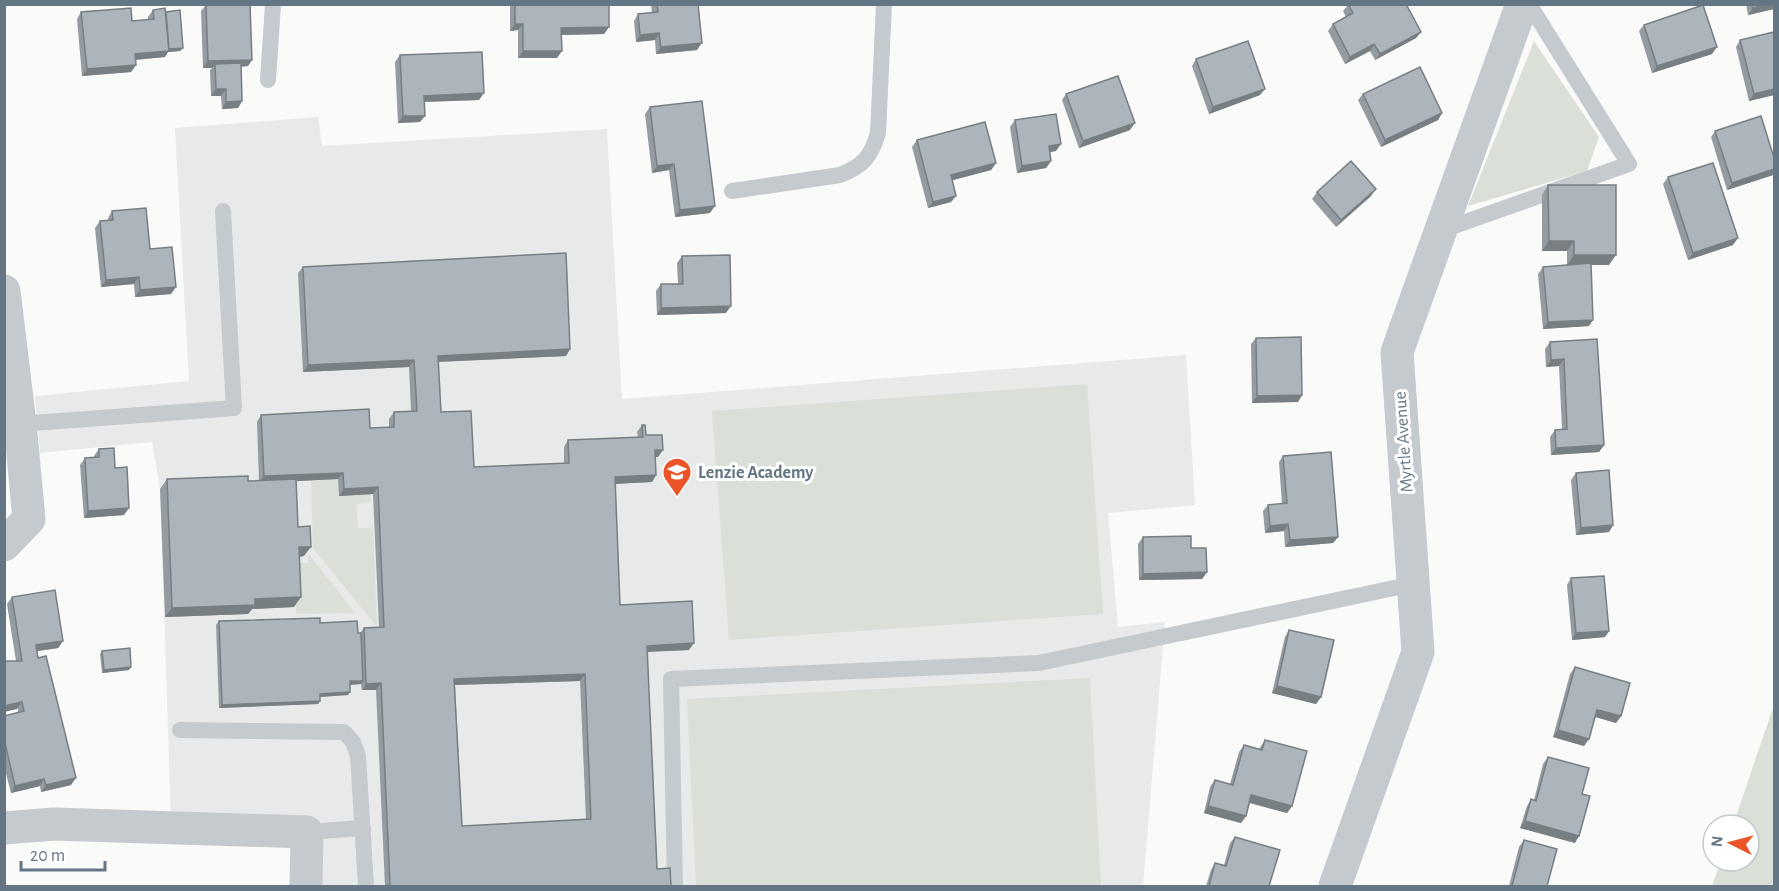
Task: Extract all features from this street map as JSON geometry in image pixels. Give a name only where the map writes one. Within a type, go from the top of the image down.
[{"type":"street","name":"Myrtle Avenue","points":[[1335,886],[1418,652],[1396,352],[1522,4]]},
{"type":"street","points":[[4,291],[29,519],[4,545]]},
{"type":"street","points":[[4,828],[54,824],[308,832],[306,886]]},
{"type":"lane","points":[[268,80],[273,4]]},
{"type":"lane","points":[[732,191],[840,175],[857,169],[873,150],[878,133],[884,4]]},
{"type":"lane","points":[[1440,231],[1629,164],[1529,4]]},
{"type":"lane","points":[[20,424],[234,408],[223,211]]},
{"type":"lane","points":[[675,886],[671,679],[1039,663],[1413,584]]},
{"type":"lane","points":[[180,730],[344,732],[353,742],[358,756],[366,886]]},
{"type":"lane","points":[[308,832],[363,828]]},
{"type":"shaded area","points":[[1534,41],[1599,137],[1587,171],[1468,206]]},
{"type":"shaded area","name":"Lenzie Academy","points":[[318,117],[322,146],[607,129],[622,399],[1186,355],[1195,505],[1108,513],[1118,627],[1165,622],[1143,886],[315,886],[315,831],[171,821],[160,489],[152,442],[40,453],[35,396],[189,381],[175,128]]},
{"type":"shaded area","points":[[1087,384],[1103,614],[729,640],[712,411]]},
{"type":"shaded area","points":[[338,479],[339,495],[371,494],[371,502],[356,504],[358,528],[373,528],[377,627],[313,548],[311,481]]},
{"type":"shaded area","points":[[308,553],[355,613],[296,614],[295,563],[308,563]]},
{"type":"shaded area","points":[[1090,678],[1101,886],[696,886],[687,699]]},
{"type":"shaded area","points":[[1774,705],[1774,886],[1712,886],[1717,873],[1761,873],[1761,813],[1737,813]]},
{"type":"building","points":[[250,4],[252,60],[208,61],[206,5]]},
{"type":"building","points":[[515,4],[609,4],[609,27],[561,28],[562,51],[523,51],[523,24],[515,24]]},
{"type":"building","points":[[657,4],[698,4],[702,43],[661,47],[659,33],[640,35],[638,14],[658,12]]},
{"type":"building","points":[[1348,4],[1406,4],[1421,32],[1380,54],[1374,44],[1350,57],[1333,24],[1353,13]]},
{"type":"building","points":[[1752,4],[1768,4],[1753,8]]},
{"type":"building","points":[[1703,5],[1717,47],[1657,66],[1644,25]]},
{"type":"building","points":[[131,8],[132,21],[154,19],[153,10],[165,8],[169,51],[135,54],[136,65],[87,69],[81,12]]},
{"type":"building","points":[[180,10],[183,48],[169,49],[166,12]]},
{"type":"building","points":[[1774,32],[1774,89],[1754,94],[1740,40]]},
{"type":"building","points":[[1248,41],[1265,89],[1213,107],[1196,59]]},
{"type":"building","points":[[482,52],[484,93],[424,96],[425,116],[403,116],[400,55]]},
{"type":"building","points":[[241,63],[242,101],[226,102],[226,89],[216,89],[215,64]]},
{"type":"building","points":[[1420,67],[1442,113],[1385,140],[1363,94]]},
{"type":"building","points":[[1118,76],[1135,123],[1083,141],[1066,94]]},
{"type":"building","points":[[702,101],[715,206],[680,210],[674,164],[657,166],[650,107]]},
{"type":"building","points":[[1056,114],[1061,144],[1049,146],[1051,161],[1022,166],[1015,120]]},
{"type":"building","points":[[1761,116],[1774,158],[1774,169],[1732,183],[1715,131]]},
{"type":"building","points":[[985,122],[996,163],[951,175],[956,196],[933,202],[917,140]]},
{"type":"building","points":[[1351,161],[1376,189],[1341,220],[1317,192]]},
{"type":"building","points":[[1713,163],[1738,238],[1693,253],[1668,177]]},
{"type":"building","points":[[1548,185],[1616,185],[1616,255],[1574,255],[1574,241],[1549,241]]},
{"type":"building","points":[[146,208],[150,249],[172,247],[176,287],[140,290],[139,277],[106,280],[100,221],[113,220],[112,211]]},
{"type":"building","points":[[566,253],[570,349],[438,356],[441,412],[471,411],[474,467],[569,463],[568,440],[643,437],[642,425],[645,425],[646,435],[662,435],[663,450],[655,450],[656,475],[615,477],[620,605],[692,601],[694,643],[647,646],[657,869],[670,868],[671,886],[390,886],[381,683],[366,684],[364,629],[384,627],[378,487],[344,489],[343,473],[264,476],[261,415],[369,409],[370,428],[394,427],[394,412],[417,411],[414,360],[308,365],[303,267]],"holes":[[[585,674],[591,819],[462,826],[454,679]]]},
{"type":"building","points":[[730,255],[731,306],[661,308],[661,284],[683,284],[682,256]]},
{"type":"building","points":[[1591,263],[1593,320],[1548,322],[1543,267]]},
{"type":"building","points":[[1301,337],[1302,395],[1257,396],[1256,338]]},
{"type":"building","points":[[1597,339],[1604,445],[1556,448],[1555,430],[1567,429],[1564,359],[1551,360],[1550,342]]},
{"type":"building","points":[[114,448],[115,468],[127,467],[129,508],[88,511],[85,458],[99,457],[99,449]]},
{"type":"building","points":[[1331,452],[1338,537],[1290,540],[1288,524],[1270,526],[1268,505],[1287,503],[1283,456]]},
{"type":"building","points":[[1609,470],[1613,525],[1581,528],[1576,473]]},
{"type":"building","points":[[248,476],[248,481],[296,479],[298,527],[310,526],[311,547],[299,547],[301,597],[255,599],[255,605],[172,608],[167,479]]},
{"type":"building","points":[[1191,536],[1191,548],[1206,548],[1207,572],[1143,574],[1143,537]]},
{"type":"building","points":[[1604,576],[1609,631],[1576,633],[1571,578]]},
{"type":"building","points":[[55,590],[63,641],[36,645],[38,658],[46,656],[76,778],[46,785],[44,779],[15,786],[4,739],[4,716],[24,711],[22,702],[4,706],[4,661],[22,661],[12,597]]},
{"type":"building","points":[[320,618],[320,623],[357,621],[358,633],[361,633],[363,681],[350,681],[350,692],[320,694],[320,701],[222,705],[219,621]]},
{"type":"building","points":[[1289,630],[1334,640],[1321,697],[1277,686]]},
{"type":"building","points":[[130,648],[131,667],[104,670],[102,651]]},
{"type":"building","points":[[1575,667],[1630,683],[1621,716],[1597,710],[1589,739],[1558,730]]},
{"type":"building","points":[[1265,740],[1307,751],[1292,806],[1251,795],[1246,816],[1208,806],[1215,780],[1233,785],[1244,745],[1262,750]]},
{"type":"building","points":[[1548,757],[1589,768],[1582,794],[1590,796],[1579,836],[1525,821],[1531,799],[1536,801]]},
{"type":"building","points":[[1235,837],[1280,850],[1269,886],[1209,886],[1215,863],[1226,866]]},
{"type":"building","points":[[1524,840],[1557,849],[1547,886],[1512,886]]},
{"type":"place","name":"Lenzie Academy","points":[[677,498]]}]
